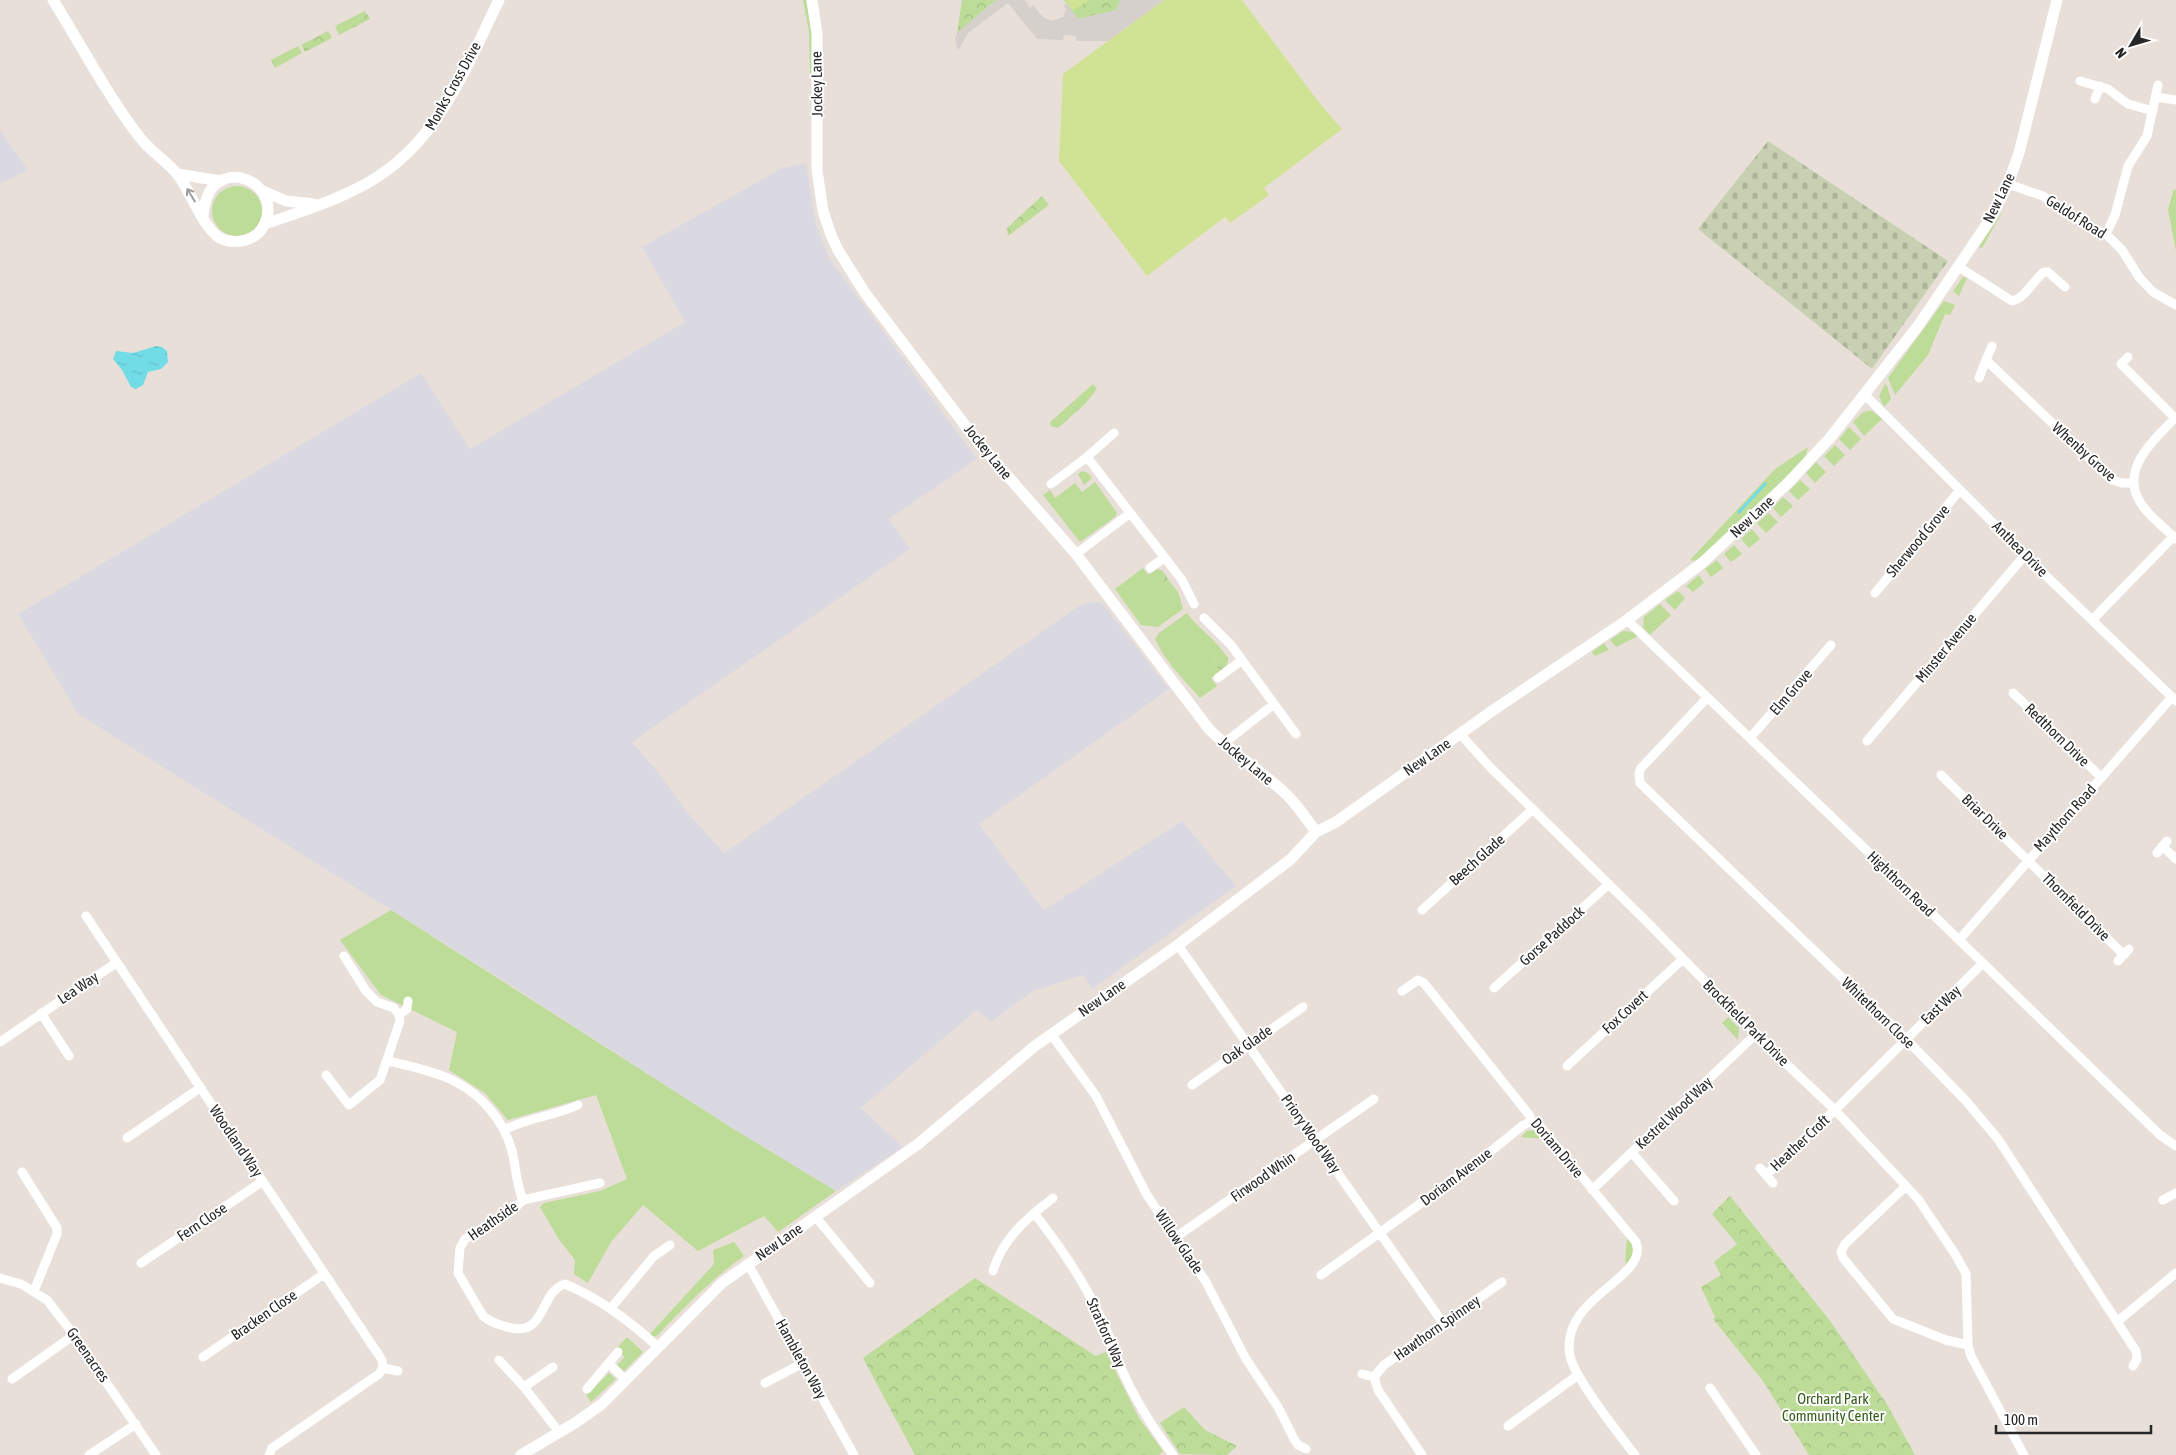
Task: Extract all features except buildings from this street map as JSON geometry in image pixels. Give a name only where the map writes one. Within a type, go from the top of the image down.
[{"type":"street","points":[[53,0],[138,136],[157,157],[177,174],[203,216],[220,238],[230,242],[242,241],[257,235],[265,224],[268,208],[263,192],[252,181],[234,176],[221,181],[211,190],[205,202],[203,216]]},
{"type":"street","name":"Monks Cross Drive","points":[[265,224],[362,186],[390,169],[421,140],[444,108],[499,0]]},
{"type":"street","name":"Jockey Lane","points":[[812,0],[817,34],[818,170],[823,212],[831,235],[865,292],[977,441],[1076,554],[1197,714],[1223,744],[1287,795],[1316,832]]},
{"type":"street","name":"New Lane","points":[[521,1455],[602,1404],[722,1283],[918,1144],[1051,1034],[1178,945],[1291,859],[1316,832],[1336,822],[1460,734],[1627,620],[1702,563],[1787,484],[1830,438],[1918,326],[1960,267],[1990,218],[2008,184],[2026,126],[2057,0]]},
{"type":"street","points":[[2080,81],[2108,89],[2128,104],[2153,111]]},
{"type":"street","points":[[2106,234],[2115,215],[2128,166],[2147,136],[2158,85]]},
{"type":"street","points":[[2094,99],[2100,86]]},
{"type":"street","points":[[2156,97],[2176,100]]},
{"type":"street","points":[[177,174],[221,181]]},
{"type":"street","name":"Geldof Road","points":[[2008,184],[2043,196],[2086,225],[2106,234],[2122,250],[2144,283],[2153,292],[2176,305]]},
{"type":"street","name":"Monks Cross Drive","points":[[263,192],[286,201],[317,204]]},
{"type":"street","points":[[1960,267],[2012,301],[2017,300],[2044,272],[2048,272],[2065,287]]},
{"type":"street","points":[[1979,378],[1992,346]]},
{"type":"street","points":[[2121,359],[2175,418],[2139,460],[2133,474],[2133,483]]},
{"type":"street","name":"Whenby Grove","points":[[1986,360],[2112,480],[2122,483],[2133,483],[2138,500],[2175,538]]},
{"type":"street","name":"Anthea Drive","points":[[1865,395],[2025,555],[2174,699]]},
{"type":"street","points":[[1051,484],[1087,458],[1114,433]]},
{"type":"street","points":[[1087,458],[1182,580],[1194,604]]},
{"type":"street","name":"Sherwood Grove","points":[[1875,593],[1960,490]]},
{"type":"street","points":[[1076,554],[1129,514]]},
{"type":"street","points":[[2092,620],[2175,538]]},
{"type":"street","name":"Minster Avenue","points":[[1867,741],[2025,555]]},
{"type":"street","points":[[1150,568],[1164,558]]},
{"type":"street","points":[[1204,618],[1224,636],[1296,734]]},
{"type":"street","name":"Highthorn Road","points":[[1627,620],[2160,1135],[2176,1146]]},
{"type":"street","name":"Elm Grove","points":[[1750,738],[1831,646]]},
{"type":"street","points":[[1218,678],[1242,660]]},
{"type":"street","name":"Redthorn Drive","points":[[2013,693],[2101,777]]},
{"type":"street","name":"Whitethorn Close","points":[[1707,698],[1641,768],[1639,773],[1640,783],[1906,1039],[1966,1101],[1998,1139],[2118,1321],[2136,1351],[2137,1359],[2133,1366]]},
{"type":"street","name":"Maythorn Road","points":[[1959,940],[2101,777],[2174,699]]},
{"type":"street","points":[[1223,744],[1274,704]]},
{"type":"street","name":"Brockfield Park Drive","points":[[1460,734],[1756,1034],[1835,1110],[1918,1199],[1966,1274],[1968,1345],[1974,1365],[2024,1455]]},
{"type":"street","name":"Briar Drive","points":[[1941,775],[2028,860]]},
{"type":"street","name":"Beech Glade","points":[[1422,910],[1532,809]]},
{"type":"street","points":[[2162,847],[2176,859]]},
{"type":"street","name":"Thornfield Drive","points":[[2028,860],[2124,955]]},
{"type":"street","name":"Gorse Paddock","points":[[1494,988],[1609,884]]},
{"type":"street","name":"Woodland Way","points":[[86,916],[382,1360],[383,1368]]},
{"type":"street","name":"Priory Wood Way","points":[[1178,945],[1443,1323]]},
{"type":"street","points":[[326,1075],[349,1105],[380,1080],[400,1028],[399,1015],[394,1008],[377,1002],[366,991],[344,956]]},
{"type":"street","name":"Fox Covert","points":[[1567,1066],[1683,959]]},
{"type":"street","name":"Lea Way","points":[[0,1042],[116,962]]},
{"type":"street","name":"East Way","points":[[1835,1110],[1983,963]]},
{"type":"street","name":"Doriam Drive","points":[[1402,991],[1418,980],[1424,983],[1530,1116],[1531,1121],[1540,1126],[1636,1242],[1638,1256],[1635,1263],[1578,1315],[1571,1331],[1570,1356],[1578,1375]]},
{"type":"street","points":[[399,1015],[407,1009],[408,1001]]},
{"type":"street","name":"Oak Glade","points":[[1192,1085],[1303,1006]]},
{"type":"street","name":"Lea Way","points":[[41,1013],[69,1056]]},
{"type":"street","name":"Willow Glade","points":[[1051,1034],[1096,1096],[1134,1173],[1206,1282],[1246,1359],[1278,1407],[1294,1440],[1298,1445],[1306,1449]]},
{"type":"street","name":"Kestrel Wood Way","points":[[1592,1190],[1756,1034]]},
{"type":"street","name":"Heathside","points":[[388,1061],[455,1081],[489,1108],[504,1130],[512,1151],[518,1189],[523,1200],[513,1210],[465,1239],[460,1248],[458,1273],[483,1316],[489,1321],[517,1331],[527,1328],[535,1323],[555,1291],[565,1284],[584,1292],[611,1308],[658,1347]]},
{"type":"street","points":[[127,1138],[200,1088]]},
{"type":"street","name":"Firwood Whin","points":[[1176,1237],[1374,1099]]},
{"type":"street","points":[[504,1130],[578,1105]]},
{"type":"street","name":"Heather Croft","points":[[1773,1183],[1763,1171],[1835,1110]]},
{"type":"street","name":"Doriam Avenue","points":[[1321,1275],[1474,1165],[1522,1126],[1531,1121]]},
{"type":"street","points":[[1632,1152],[1674,1201]]},
{"type":"street","points":[[22,1172],[57,1228],[58,1234],[34,1291]]},
{"type":"street","name":"Fern Close","points":[[141,1263],[263,1181]]},
{"type":"street","points":[[523,1200],[600,1183]]},
{"type":"street","points":[[1906,1186],[1845,1244],[1841,1252],[1843,1258],[1893,1319],[1946,1340],[1968,1345]]},
{"type":"street","points":[[2163,1200],[2176,1193]]},
{"type":"street","points":[[993,1271],[1007,1240],[1034,1213],[1053,1198]]},
{"type":"street","name":"Stratford Way","points":[[1034,1213],[1071,1264],[1089,1295],[1102,1320],[1131,1390],[1156,1432],[1173,1455]]},
{"type":"street","points":[[815,1216],[870,1283]]},
{"type":"street","points":[[611,1308],[654,1256],[670,1245]]},
{"type":"street","name":"Hambleton Way","points":[[748,1264],[854,1455]]},
{"type":"street","points":[[2118,1321],[2176,1272]]},
{"type":"street","name":"Bracken Close","points":[[203,1357],[324,1274]]},
{"type":"street","name":"Greenacres","points":[[0,1278],[21,1284],[47,1300],[74,1335],[156,1455]]},
{"type":"street","name":"Hawthorn Spinney","points":[[1374,1377],[1384,1366],[1502,1282]]},
{"type":"street","points":[[12,1379],[74,1335]]},
{"type":"street","points":[[588,1389],[618,1352]]},
{"type":"street","points":[[499,1360],[524,1387],[559,1432]]},
{"type":"street","points":[[765,1383],[803,1363]]},
{"type":"street","points":[[609,1364],[626,1380]]},
{"type":"street","points":[[524,1387],[553,1367]]},
{"type":"street","points":[[269,1455],[272,1448],[379,1374],[383,1368],[398,1371]]},
{"type":"street","points":[[1362,1374],[1374,1377],[1378,1390],[1422,1455]]},
{"type":"street","points":[[1508,1426],[1578,1375],[1635,1455]]},
{"type":"street","points":[[1710,1388],[1756,1455]]},
{"type":"street","points":[[89,1455],[136,1424]]},
{"type":"shaded area","points":[[996,0],[1025,0],[1030,8],[1033,5],[1043,17],[1051,21],[1063,17],[1066,10],[1063,4],[1068,5],[1078,19],[1117,10],[1120,0],[1164,0],[1108,41],[1076,41],[1076,36],[1064,35],[1063,40],[1037,39],[1008,3],[968,33],[958,51],[955,38],[957,33]]},
{"type":"shaded area","points":[[0,130],[28,170],[0,184]]},
{"type":"shaded area","points":[[806,163],[816,224],[829,258],[977,459],[889,519],[910,549],[632,742],[657,771],[687,812],[724,853],[1079,606],[1092,602],[1102,603],[1169,689],[979,824],[1044,910],[1182,821],[1236,886],[1092,989],[1083,975],[1033,991],[991,1022],[977,1010],[861,1108],[903,1147],[836,1191],[732,1128],[487,970],[78,714],[18,614],[421,373],[470,449],[685,322],[642,247],[782,168]]},
{"type":"green space","points":[[803,0],[806,0],[812,33],[813,74],[810,74],[809,32]]},
{"type":"green space","points":[[962,0],[996,0],[957,33]]},
{"type":"green space","points":[[1064,0],[1120,0],[1117,10],[1078,19]]},
{"type":"green space","points":[[1065,0],[1089,0],[1073,11]]},
{"type":"green space","points":[[1164,0],[1242,0],[1321,105],[1342,129],[1264,188],[1269,195],[1230,223],[1225,217],[1147,276],[1059,161],[1063,74]]},
{"type":"green space","points":[[365,11],[370,19],[339,35],[335,26]]},
{"type":"green space","points":[[328,31],[332,38],[305,52],[301,45]]},
{"type":"green space","points":[[298,46],[302,53],[275,68],[271,60]]},
{"type":"green space","points":[[1768,141],[1948,261],[1872,369],[1698,229]]},
{"type":"green space","points":[[232,186],[242,186],[255,193],[262,206],[262,216],[255,229],[242,236],[232,236],[223,232],[216,225],[212,216],[212,206],[216,197],[223,190]]},
{"type":"green space","points":[[2176,189],[2176,251],[2168,210],[2173,191]]},
{"type":"green space","points":[[1042,196],[1049,205],[1008,236],[1007,228]]},
{"type":"green space","points":[[2004,209],[1982,248],[1979,247]]},
{"type":"green space","points":[[1963,277],[1967,278],[1959,296],[1953,291]]},
{"type":"green space","points":[[1944,301],[1955,305],[1950,315],[1945,314],[1928,355],[1895,395],[1888,378]]},
{"type":"green space","points":[[1093,384],[1097,389],[1085,404],[1058,428],[1051,426],[1050,422]]},
{"type":"green space","points":[[1885,384],[1891,399],[1884,407],[1879,396]]},
{"type":"green space","points":[[1872,411],[1882,419],[1864,436],[1853,422],[1862,413]]},
{"type":"green space","points":[[1849,427],[1861,439],[1850,450],[1839,439]]},
{"type":"green space","points":[[1835,445],[1845,455],[1834,466],[1824,456]]},
{"type":"green space","points":[[1808,447],[1805,458],[1746,516],[1697,561],[1690,560],[1775,469]]},
{"type":"green space","points":[[1816,462],[1826,472],[1815,483],[1806,473]]},
{"type":"green space","points":[[1082,471],[1088,473],[1092,478],[1084,485],[1078,474]]},
{"type":"green space","points":[[1800,480],[1810,489],[1798,500],[1789,491]]},
{"type":"green space","points":[[1095,482],[1117,513],[1115,517],[1080,542],[1043,495],[1050,490],[1055,498],[1075,483],[1082,492]]},
{"type":"green space","points":[[1783,497],[1793,506],[1781,517],[1773,508]]},
{"type":"green space","points":[[1769,513],[1778,522],[1766,533],[1757,523]]},
{"type":"green space","points":[[1752,529],[1760,539],[1749,548],[1741,539]]},
{"type":"green space","points":[[1734,545],[1742,554],[1731,562],[1724,554]]},
{"type":"green space","points":[[1717,560],[1723,568],[1711,577],[1705,569]]},
{"type":"green space","points":[[1143,568],[1155,584],[1164,585],[1170,582],[1178,592],[1183,609],[1158,627],[1141,625],[1115,589]]},
{"type":"green space","points":[[1157,569],[1163,571],[1170,582],[1164,585],[1155,584],[1148,575]]},
{"type":"green space","points":[[1699,575],[1704,583],[1693,592],[1686,586]]},
{"type":"green space","points":[[1678,591],[1685,598],[1675,610],[1665,600]]},
{"type":"green space","points":[[1660,604],[1671,615],[1650,635],[1643,627],[1644,617]]},
{"type":"green space","points":[[1187,613],[1221,649],[1216,654],[1214,664],[1220,671],[1211,678],[1217,686],[1200,698],[1175,670],[1155,639],[1159,633]]},
{"type":"green space","points":[[1623,631],[1633,632],[1638,636],[1616,647],[1610,640]]},
{"type":"green space","points":[[1604,643],[1609,650],[1595,656],[1592,652]]},
{"type":"green space","points":[[1221,649],[1228,658],[1227,665],[1220,671],[1214,664],[1216,654]]},
{"type":"green space","points":[[391,910],[732,1128],[836,1191],[778,1232],[764,1216],[698,1251],[643,1205],[611,1242],[588,1283],[574,1274],[575,1260],[558,1238],[540,1207],[544,1203],[600,1191],[627,1179],[596,1095],[508,1120],[485,1093],[449,1070],[457,1032],[381,995],[340,940]]},
{"type":"green space","points":[[1728,1017],[1739,1028],[1738,1040],[1722,1023]]},
{"type":"green space","points":[[1533,1130],[1542,1139],[1521,1137],[1527,1131]]},
{"type":"green space","name":"Orchard Park Community Center","points":[[1730,1196],[1831,1322],[1888,1406],[1915,1455],[1809,1455],[1763,1381],[1713,1319],[1715,1317],[1701,1287],[1721,1275],[1714,1262],[1737,1244],[1712,1214]]},
{"type":"green space","points":[[1627,1237],[1633,1253],[1627,1263],[1625,1262]]},
{"type":"green space","points":[[734,1242],[744,1256],[699,1293],[658,1335],[653,1337],[649,1335],[714,1264],[713,1250]]},
{"type":"green space","points":[[975,1278],[1096,1356],[1146,1443],[1146,1455],[915,1455],[863,1358]]},
{"type":"green space","points":[[627,1337],[643,1352],[624,1371],[617,1365],[625,1357],[616,1349]]},
{"type":"green space","points":[[1106,1352],[1139,1418],[1163,1451],[1159,1455],[1146,1455],[1146,1443],[1096,1356]]},
{"type":"green space","points":[[609,1373],[616,1379],[591,1402],[586,1395]]},
{"type":"green space","points":[[1184,1407],[1205,1430],[1237,1446],[1227,1455],[1180,1454],[1160,1423]]},
{"type":"water","points":[[156,346],[162,347],[167,351],[168,362],[161,369],[148,372],[143,385],[136,389],[131,387],[122,370],[113,359],[116,351],[133,353]]},
{"type":"waterway","points":[[1739,512],[1765,484]]}]
